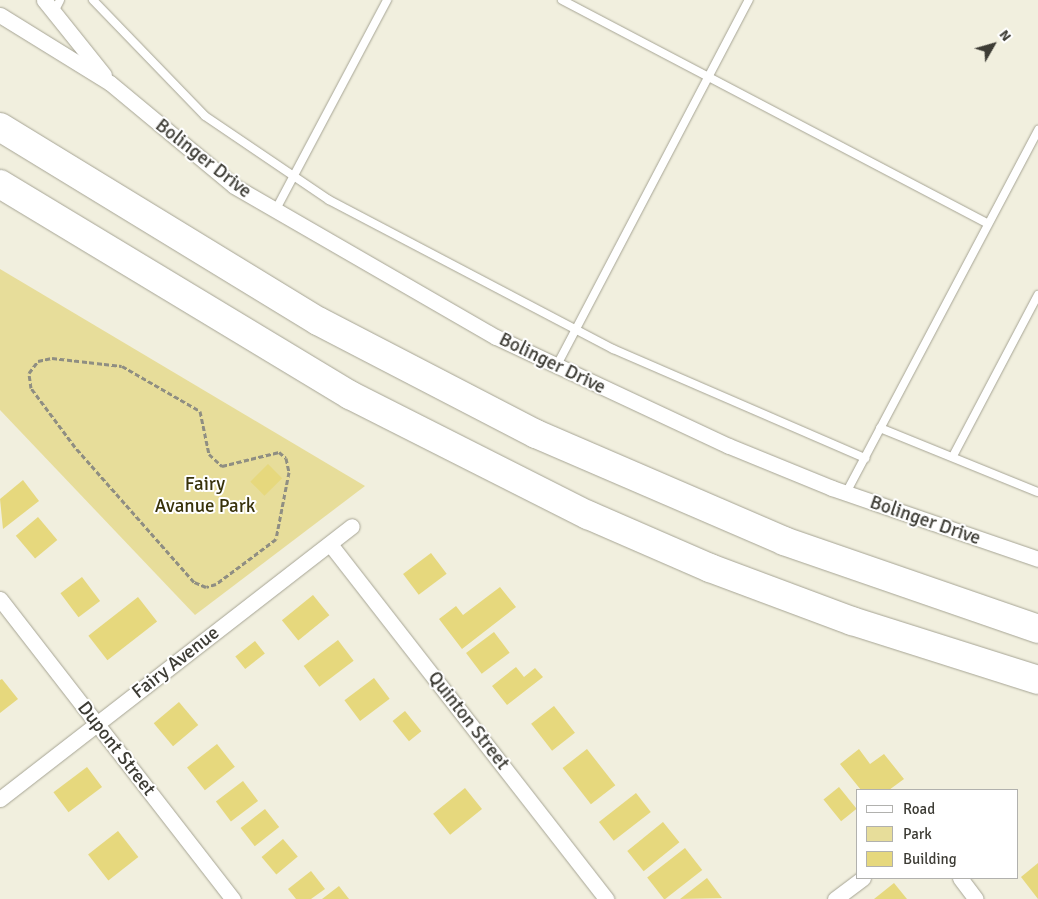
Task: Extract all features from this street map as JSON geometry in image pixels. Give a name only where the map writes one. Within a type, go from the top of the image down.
[{"type":"highway","points":[[0,127],[318,321],[462,398],[784,541],[888,579],[1038,629]]},
{"type":"highway","points":[[0,184],[350,396],[588,515],[852,621],[1038,680]]},
{"type":"highway","points":[[888,579],[1038,614]]},
{"type":"street","name":"Bolinger Drive","points":[[44,0],[57,6],[110,84]]},
{"type":"street","name":"Bolinger Drive","points":[[0,15],[110,84],[196,158],[275,211],[430,302],[556,367],[728,446],[846,493],[1036,555]]},
{"type":"street","name":"Fairy Avenue","points":[[0,799],[352,526]]},
{"type":"street","name":"Quinton Street","points":[[330,544],[606,899]]},
{"type":"street","name":"Dupont Street","points":[[0,599],[233,899]]},
{"type":"street","points":[[835,899],[862,879]]},
{"type":"street","points":[[961,879],[976,899]]},
{"type":"lane","points":[[93,0],[160,75],[205,116],[293,178],[441,262],[574,330],[720,398],[865,458]]},
{"type":"lane","points":[[275,211],[387,0]]},
{"type":"lane","points":[[562,0],[988,224]]},
{"type":"lane","points":[[556,367],[749,0]]},
{"type":"lane","points":[[846,493],[1038,130]]},
{"type":"lane","points":[[953,456],[1038,295]]},
{"type":"lane","points":[[880,428],[1038,492]]},
{"type":"path","points":[[60,359],[129,370],[200,410],[209,454],[222,466],[279,452],[286,458],[289,472],[276,539],[216,584],[206,587],[194,582],[47,412],[31,388],[29,373],[38,360],[60,359]]},
{"type":"green space","name":"Fairy Avanue Park","points":[[0,269],[365,486],[195,615],[0,410]]},
{"type":"building","points":[[268,464],[282,478],[264,496],[250,482]]},
{"type":"building","points":[[23,480],[39,501],[3,529],[0,499]]},
{"type":"building","points":[[38,517],[57,540],[35,559],[16,536]]},
{"type":"building","points":[[431,553],[447,574],[419,595],[403,574]]},
{"type":"building","points":[[82,577],[100,601],[78,617],[60,593]]},
{"type":"building","points":[[500,587],[516,607],[462,649],[439,619],[456,606],[463,615]]},
{"type":"building","points":[[313,595],[329,615],[298,640],[282,620]]},
{"type":"building","points":[[138,597],[157,621],[107,660],[88,636]]},
{"type":"building","points":[[494,632],[510,653],[482,674],[466,653]]},
{"type":"building","points":[[338,640],[354,661],[319,687],[304,666]]},
{"type":"building","points":[[255,641],[265,654],[245,669],[235,656]]},
{"type":"building","points":[[516,667],[524,677],[535,668],[543,677],[507,705],[492,686]]},
{"type":"building","points":[[374,678],[390,699],[360,721],[344,700]]},
{"type":"building","points":[[2,679],[18,699],[0,713],[0,680]]},
{"type":"building","points":[[179,702],[198,725],[173,746],[154,723]]},
{"type":"building","points":[[554,706],[575,733],[552,751],[531,724]]},
{"type":"building","points":[[405,711],[421,731],[409,741],[393,721]]},
{"type":"building","points":[[217,744],[235,767],[205,790],[187,767]]},
{"type":"building","points":[[587,749],[615,785],[591,804],[563,768]]},
{"type":"building","points":[[859,749],[870,764],[884,754],[904,779],[890,789],[860,789],[840,764]]},
{"type":"building","points":[[87,767],[102,787],[69,812],[53,792]]},
{"type":"building","points":[[243,781],[258,801],[231,821],[216,801]]},
{"type":"building","points":[[839,787],[856,808],[841,821],[823,800]]},
{"type":"building","points":[[465,788],[482,809],[450,835],[433,814]]},
{"type":"building","points":[[636,793],[651,812],[614,841],[599,822]]},
{"type":"building","points":[[265,809],[279,827],[255,846],[241,828]]},
{"type":"building","points":[[663,822],[679,842],[644,871],[627,851]]},
{"type":"building","points":[[118,831],[138,857],[108,880],[88,854]]},
{"type":"building","points":[[283,839],[298,857],[276,875],[262,857]]},
{"type":"building","points":[[685,848],[702,870],[665,899],[647,878]]},
{"type":"building","points":[[1038,863],[1038,899],[1021,877]]},
{"type":"building","points":[[311,871],[325,889],[311,899],[296,899],[288,889]]},
{"type":"building","points":[[707,878],[722,898],[680,899]]},
{"type":"building","points":[[894,883],[907,899],[874,899]]},
{"type":"building","points":[[339,886],[349,899],[322,899]]}]
